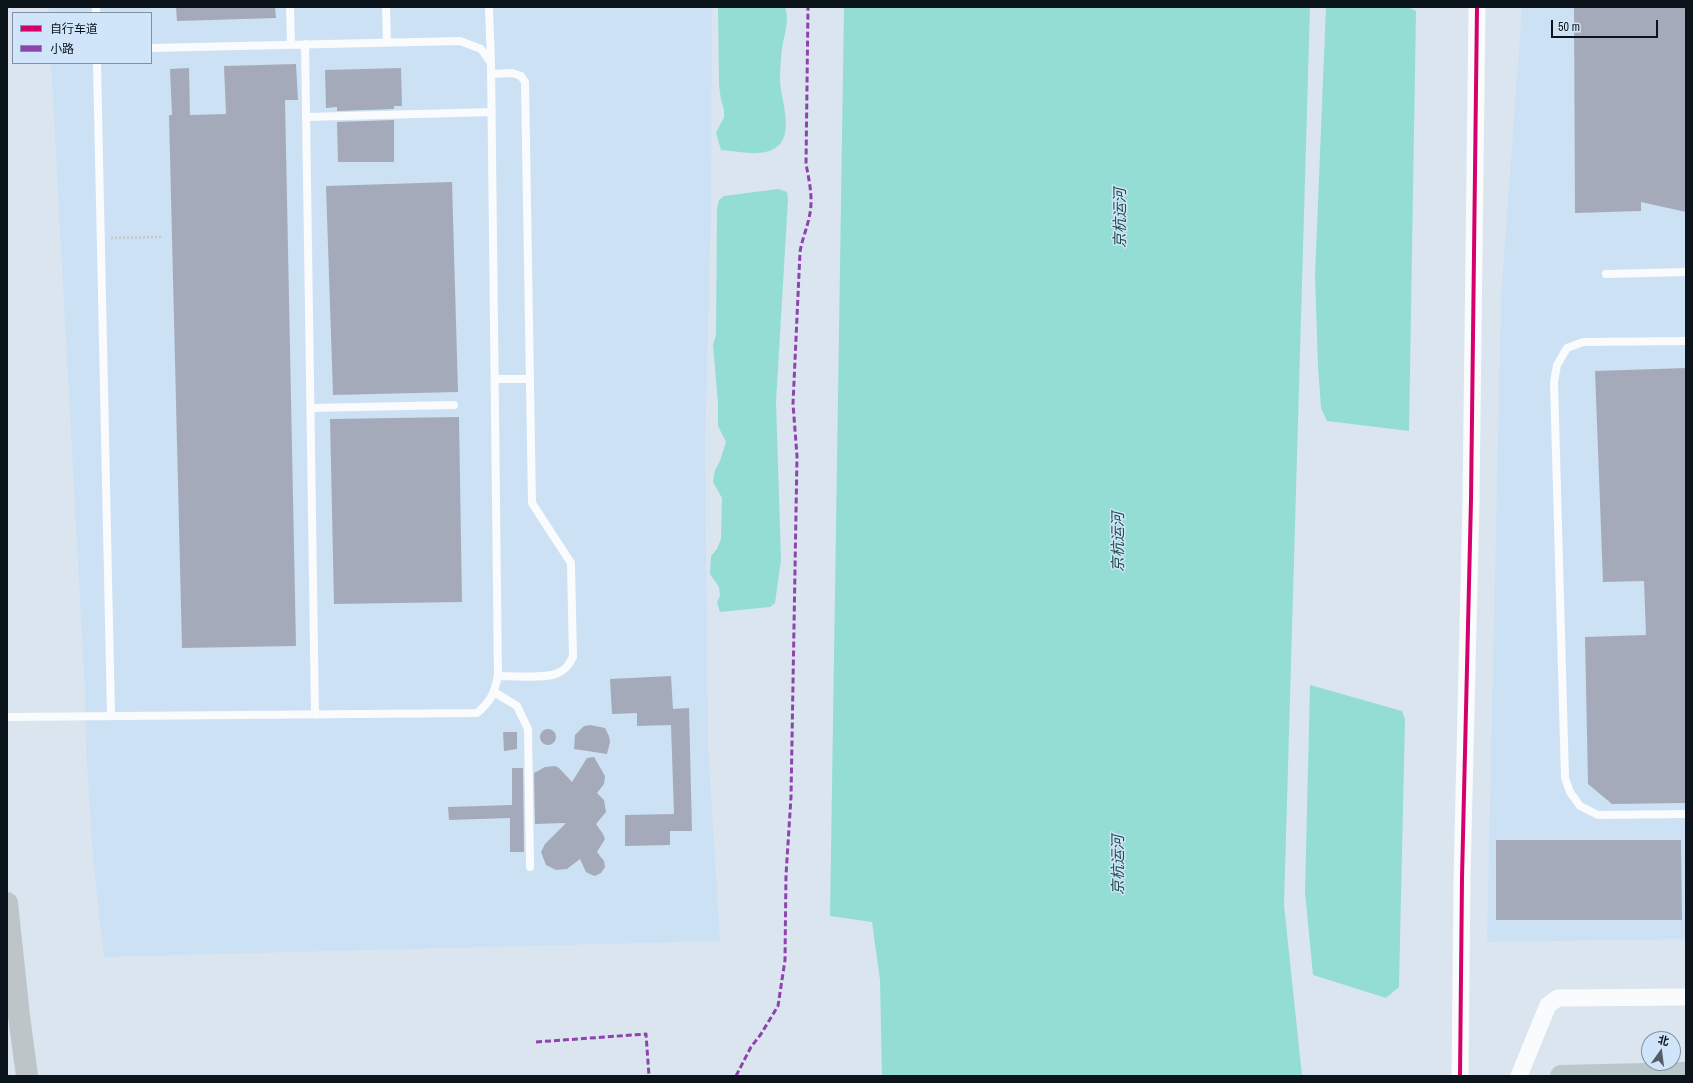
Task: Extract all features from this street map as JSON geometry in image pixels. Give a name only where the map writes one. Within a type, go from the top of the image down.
[{"type":"highway","points":[[1561,1076],[1686,1073]]},
{"type":"main road","points":[[7,903],[27,1076]]},
{"type":"street","points":[[1460,1076],[1471,500],[1477,7]]},
{"type":"street","points":[[1519,1076],[1548,1005],[1558,998],[1686,997]]},
{"type":"lane","points":[[290,7],[291,44]]},
{"type":"lane","points":[[386,7],[386,42]]},
{"type":"lane","points":[[7,717],[477,713],[489,703],[494,692],[498,676],[492,74],[489,7]]},
{"type":"lane","points":[[152,48],[460,41],[481,49],[491,63]]},
{"type":"lane","points":[[305,44],[316,714]]},
{"type":"lane","points":[[97,64],[111,716]]},
{"type":"lane","points":[[492,74],[516,74],[521,76],[525,82],[532,503],[571,563],[573,657],[568,666],[558,673],[545,676],[498,676]]},
{"type":"lane","points":[[307,117],[492,112]]},
{"type":"lane","points":[[1606,274],[1686,272]]},
{"type":"lane","points":[[1686,341],[1584,342],[1568,348],[1557,365],[1554,382],[1565,778],[1570,792],[1580,806],[1598,815],[1686,814]]},
{"type":"lane","points":[[495,379],[530,379]]},
{"type":"lane","points":[[311,408],[454,404]]},
{"type":"lane","points":[[494,692],[517,706],[528,729],[530,867]]},
{"type":"path","points":[[101,239],[163,237]]},
{"type":"shaded area","points":[[48,7],[712,7],[711,211],[705,447],[708,744],[720,941],[104,957],[93,859],[86,746],[85,692],[51,64],[152,64],[152,12],[49,12]]},
{"type":"shaded area","points":[[1522,7],[1686,7],[1686,939],[1487,942],[1501,299]]},
{"type":"water","points":[[718,7],[785,7],[787,23],[782,49],[780,79],[786,122],[785,131],[783,139],[779,145],[766,152],[752,153],[721,150],[716,133],[724,117],[724,109],[719,85]]},
{"type":"water","name":"京杭运河","points":[[844,7],[1310,7],[1284,905],[1302,1076],[882,1076],[880,980],[872,922],[830,916]]},
{"type":"water","points":[[1326,7],[1408,7],[1416,11],[1409,431],[1327,421],[1321,408],[1315,275]]},
{"type":"water","points":[[778,189],[787,192],[788,199],[776,402],[781,560],[775,603],[770,607],[720,612],[717,602],[720,596],[719,587],[710,574],[711,556],[717,549],[721,539],[722,498],[713,482],[715,470],[720,461],[726,442],[718,426],[718,403],[713,345],[716,335],[717,208],[719,200],[724,196]]},
{"type":"water","points":[[1310,685],[1402,711],[1405,719],[1399,987],[1386,998],[1313,975],[1305,892]]},
{"type":"building","points":[[176,7],[275,7],[276,18],[177,21]]},
{"type":"building","points":[[1574,7],[1686,7],[1686,212],[1641,202],[1641,211],[1575,213]]},
{"type":"building","points":[[296,64],[298,100],[285,100],[296,646],[182,648],[169,115],[172,115],[170,69],[189,68],[190,115],[226,114],[224,66]]},
{"type":"building","points":[[401,68],[402,106],[394,106],[394,109],[337,111],[337,107],[326,108],[325,70]]},
{"type":"building","points":[[394,120],[394,162],[338,162],[337,122]]},
{"type":"building","points":[[452,182],[458,392],[333,395],[326,186]]},
{"type":"building","points":[[1686,368],[1686,803],[1612,804],[1588,784],[1585,637],[1646,635],[1644,581],[1603,582],[1595,371]]},
{"type":"building","points":[[459,417],[462,602],[334,604],[330,419]]},
{"type":"building","points":[[671,676],[673,709],[689,708],[692,831],[670,831],[670,845],[625,846],[625,815],[674,814],[671,725],[637,726],[637,713],[612,714],[610,679]]},
{"type":"building","points":[[590,725],[605,728],[610,742],[607,754],[574,749],[575,735],[584,726]]},
{"type":"building","points":[[548,729],[554,731],[556,737],[554,743],[548,745],[542,743],[540,737],[542,731]]},
{"type":"building","points":[[503,732],[517,732],[517,749],[504,751]]},
{"type":"building","points":[[594,757],[605,776],[604,784],[597,793],[604,800],[606,812],[596,824],[605,839],[597,852],[604,861],[605,867],[601,873],[595,876],[586,872],[580,859],[567,869],[556,870],[546,865],[541,852],[545,844],[566,823],[535,824],[534,773],[545,767],[555,766],[559,768],[572,782],[587,758]]},
{"type":"building","points":[[512,768],[523,768],[524,852],[510,852],[510,818],[449,820],[448,807],[512,805]]},
{"type":"building","points":[[1496,840],[1681,840],[1682,920],[1496,920]]},
{"type":"marked path","points":[[736,1076],[751,1047],[761,1034],[778,1006],[785,960],[786,875],[791,797],[797,456],[793,404],[800,252],[811,207],[810,188],[806,164],[808,7]]},
{"type":"marked path","points":[[536,1042],[646,1034],[649,1076]]},
{"type":"cycle path","points":[[1460,1076],[1462,878],[1471,500],[1477,7]]}]
